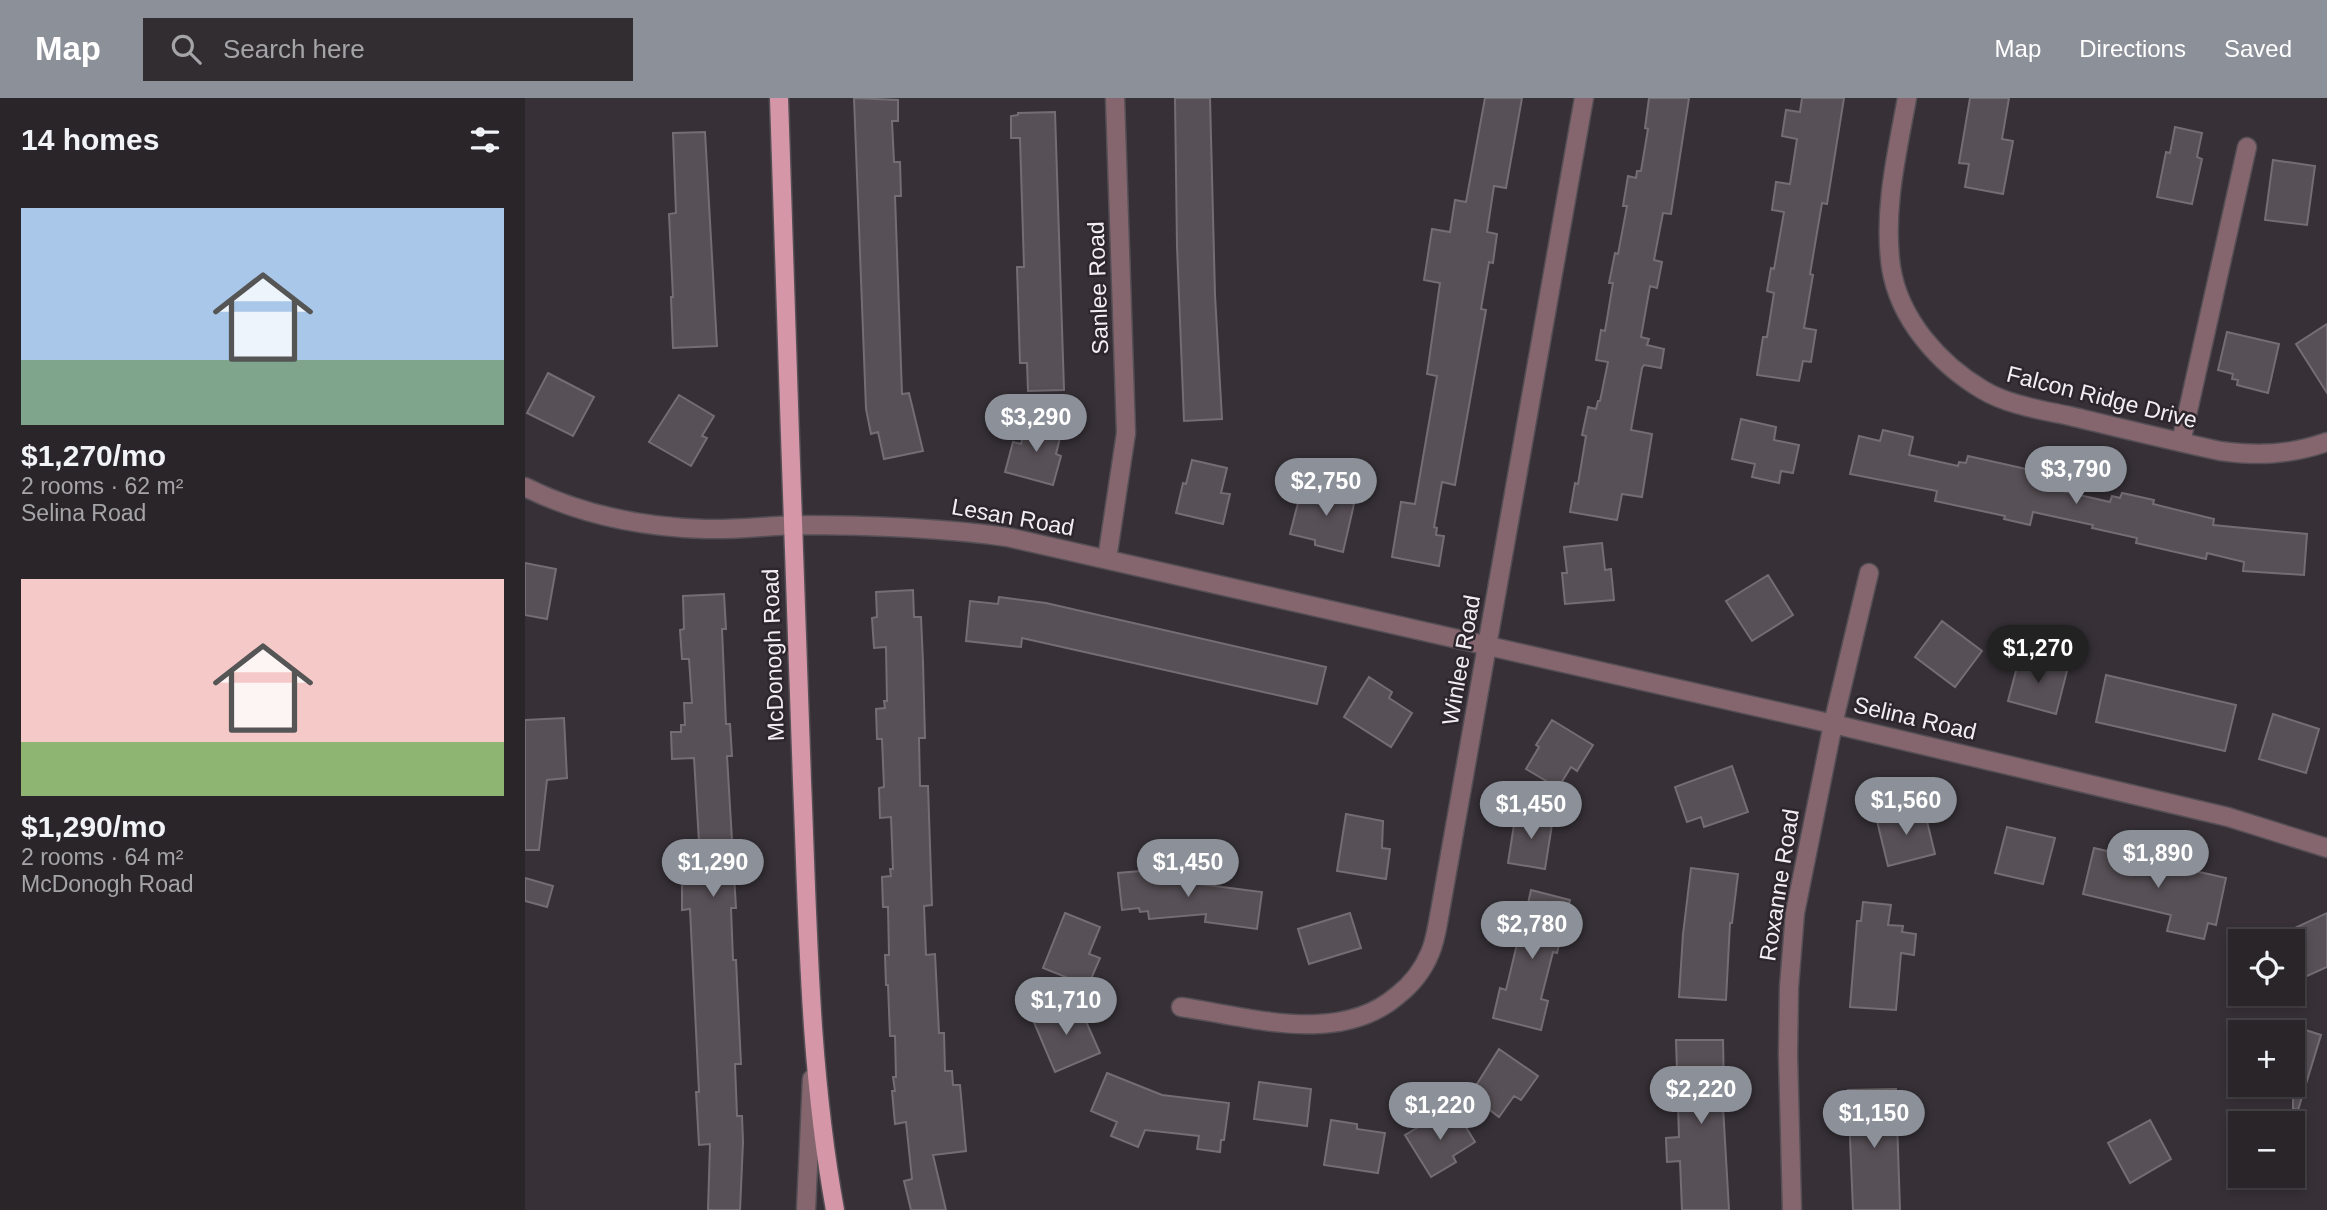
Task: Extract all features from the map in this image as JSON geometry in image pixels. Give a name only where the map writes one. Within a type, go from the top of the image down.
[{"type":"main road","name":"McDonogh Road","points":[[779,98],[813,1054]]},
{"type":"main road","points":[[813,1054],[823,1143],[835,1210]]},
{"type":"street","name":"Sanlee Road","points":[[1107,559],[1126,433],[1115,98]]},
{"type":"street","name":"Winlee Road","points":[[1181,1007],[1292,1024],[1324,1025],[1356,1020],[1386,1006],[1413,982],[1431,953],[1489,646],[1584,98]]},
{"type":"street","name":"Falcon Ridge Drive","points":[[1907,98],[1891,190],[1888,232],[1891,269],[1904,308],[1927,344],[1955,371],[1985,392],[2028,407],[2220,451],[2280,455],[2327,442]]},
{"type":"street","points":[[2181,442],[2247,147]]},
{"type":"street","name":"Lesan Road","points":[[525,486],[547,498],[597,514],[645,525],[706,529],[794,525],[900,526],[1007,537],[1489,646]]},
{"type":"street","name":"Roxanne Road","points":[[1792,1210],[1787,1055],[1795,913],[1833,724],[1869,573]]},
{"type":"street","name":"Selina Road","points":[[1489,646],[2228,817],[2327,848]]},
{"type":"street","name":"McDonogh Road","points":[[806,1210],[813,1054]]},
{"type":"building","points":[[854,98],[898,100],[898,121],[892,121],[894,162],[900,162],[901,196],[895,196],[902,394],[909,393],[923,451],[884,459],[878,432],[871,434],[866,409]]},
{"type":"building","points":[[1175,98],[1210,98],[1215,295],[1222,419],[1184,421],[1177,246]]},
{"type":"building","points":[[1485,98],[1522,98],[1506,188],[1494,186],[1487,232],[1497,234],[1493,263],[1489,262],[1481,309],[1486,310],[1455,485],[1442,482],[1434,527],[1437,528],[1436,535],[1444,536],[1439,566],[1392,557],[1401,502],[1415,504],[1437,376],[1427,374],[1440,283],[1424,280],[1432,229],[1450,232],[1455,200],[1466,202]]},
{"type":"building","points":[[1649,98],[1689,98],[1671,214],[1663,213],[1654,260],[1662,262],[1657,288],[1650,286],[1641,337],[1649,339],[1647,345],[1664,349],[1661,368],[1644,365],[1642,368],[1631,430],[1652,434],[1642,497],[1622,494],[1617,520],[1570,512],[1575,483],[1578,484],[1586,436],[1582,435],[1588,407],[1596,409],[1600,401],[1608,362],[1596,360],[1601,330],[1605,331],[1613,283],[1609,283],[1615,253],[1618,254],[1627,206],[1623,206],[1628,176],[1636,178],[1637,171],[1641,171],[1648,129],[1645,128]]},
{"type":"building","points":[[1802,98],[1844,98],[1827,204],[1822,203],[1810,274],[1813,275],[1804,328],[1816,330],[1811,362],[1803,361],[1799,381],[1757,375],[1774,293],[1767,291],[1771,268],[1774,269],[1784,212],[1772,210],[1776,182],[1790,184],[1797,139],[1782,136],[1786,110],[1800,112]]},
{"type":"building","points":[[1970,98],[2009,98],[2002,139],[2013,141],[2003,194],[1965,187],[1969,164],[1959,163]]},
{"type":"building","points":[[1055,112],[1064,390],[1028,391],[1027,363],[1020,363],[1017,267],[1024,267],[1020,138],[1011,138],[1011,116],[1018,113]]},
{"type":"building","points":[[2175,127],[2202,133],[2197,157],[2202,159],[2192,204],[2157,197],[2166,152],[2170,153]]},
{"type":"building","points":[[705,132],[717,346],[673,348],[669,214],[676,213],[673,133]]},
{"type":"building","points":[[2273,160],[2315,166],[2307,225],[2265,220]]},
{"type":"building","points":[[2327,324],[2327,393],[2296,344]]},
{"type":"building","points":[[2227,332],[2279,344],[2268,393],[2237,385],[2238,380],[2232,379],[2233,374],[2218,370]]},
{"type":"building","points":[[548,373],[594,397],[573,436],[527,413]]},
{"type":"building","points":[[679,395],[714,416],[702,436],[707,438],[691,466],[649,442]]},
{"type":"building","points":[[1027,419],[1062,430],[1056,454],[1061,456],[1053,485],[1005,472],[1013,442],[1021,444]]},
{"type":"building","points":[[1741,419],[1776,427],[1774,440],[1799,445],[1793,473],[1781,471],[1779,483],[1752,477],[1755,464],[1732,459]]},
{"type":"building","points":[[1883,430],[1913,437],[1909,455],[1958,466],[1959,462],[1966,463],[1968,456],[2044,473],[2043,477],[2064,482],[2062,491],[2110,502],[2112,496],[2120,498],[2122,493],[2154,500],[2153,504],[2214,519],[2213,525],[2307,534],[2304,575],[2243,571],[2244,562],[2207,553],[2206,559],[2136,543],[2137,538],[2033,512],[2030,525],[2004,519],[2005,516],[1935,501],[1937,491],[1850,474],[1859,436],[1880,441]]},
{"type":"building","points":[[1192,460],[1227,468],[1221,493],[1230,494],[1223,524],[1176,513]]},
{"type":"building","points":[[1330,480],[1354,486],[1350,502],[1354,504],[1343,552],[1315,545],[1315,540],[1290,534],[1299,499],[1324,505]]},
{"type":"building","points":[[1602,543],[1605,570],[1611,569],[1614,600],[1565,604],[1562,573],[1567,573],[1564,547]]},
{"type":"building","points":[[525,563],[556,569],[547,619],[525,615]]},
{"type":"building","points":[[1768,575],[1793,615],[1752,641],[1726,601]]},
{"type":"building","points":[[913,590],[914,617],[921,617],[923,662],[925,738],[919,738],[920,786],[928,786],[932,905],[924,906],[926,955],[935,954],[939,1033],[944,1033],[945,1071],[952,1071],[953,1085],[960,1085],[966,1151],[933,1155],[946,1210],[911,1210],[904,1181],[912,1179],[906,1122],[895,1124],[892,1091],[895,1091],[893,1077],[896,1077],[895,1036],[890,1036],[886,985],[885,955],[889,955],[888,907],[883,907],[882,877],[891,876],[890,869],[893,869],[891,817],[880,818],[879,788],[884,787],[882,739],[877,739],[876,709],[885,708],[884,701],[887,701],[886,647],[874,648],[872,618],[877,617],[876,592]]},
{"type":"building","points":[[724,594],[726,629],[722,629],[726,724],[730,724],[732,756],[727,756],[736,908],[731,908],[741,1064],[735,1064],[737,1116],[742,1116],[743,1142],[740,1210],[708,1210],[710,1144],[699,1145],[690,909],[682,910],[682,884],[692,884],[691,859],[700,859],[694,758],[672,759],[671,732],[681,732],[681,725],[685,725],[684,703],[692,703],[689,659],[682,659],[680,630],[684,629],[683,596]]},
{"type":"building","points":[[999,597],[1046,603],[1326,667],[1317,704],[1022,638],[1021,647],[966,641],[970,601],[998,604]]},
{"type":"building","points":[[1942,621],[1982,651],[1955,687],[1915,657]]},
{"type":"building","points":[[2020,656],[2068,667],[2056,714],[2008,701]]},
{"type":"building","points":[[2106,675],[2236,705],[2225,751],[2096,722]]},
{"type":"building","points":[[1369,677],[1392,692],[1389,698],[1412,713],[1391,747],[1344,717]]},
{"type":"building","points":[[2273,714],[2319,729],[2306,773],[2259,759]]},
{"type":"building","points":[[564,718],[567,778],[547,780],[539,850],[525,850],[525,720]]},
{"type":"building","points":[[1552,720],[1593,745],[1577,771],[1571,767],[1558,788],[1526,769],[1539,747],[1536,745]]},
{"type":"building","points":[[1732,766],[1748,812],[1704,827],[1701,817],[1687,822],[1675,787]]},
{"type":"building","points":[[1924,809],[1935,854],[1888,866],[1877,821]]},
{"type":"building","points":[[1516,812],[1553,818],[1545,869],[1508,863]]},
{"type":"building","points":[[1346,814],[1383,821],[1382,848],[1390,849],[1386,879],[1337,871]]},
{"type":"building","points":[[2007,827],[2055,838],[2043,884],[1995,873]]},
{"type":"building","points":[[2094,848],[2226,878],[2216,925],[2208,923],[2204,939],[2167,931],[2171,915],[2083,894]]},
{"type":"building","points":[[1175,868],[1176,881],[1262,892],[1257,929],[1205,922],[1206,914],[1149,919],[1148,911],[1140,912],[1139,908],[1122,910],[1118,873]]},
{"type":"building","points":[[1691,868],[1738,874],[1730,923],[1726,1000],[1679,997]]},
{"type":"building","points":[[525,878],[553,886],[547,907],[525,901]]},
{"type":"building","points":[[1531,890],[1570,900],[1557,953],[1553,952],[1541,999],[1548,1001],[1541,1030],[1493,1018],[1500,988],[1506,990],[1517,944],[1511,942],[1518,916],[1525,917]]},
{"type":"building","points":[[1863,902],[1891,905],[1888,925],[1903,926],[1902,932],[1916,934],[1914,955],[1901,953],[1896,1010],[1850,1007],[1857,921],[1861,921]]},
{"type":"building","points":[[1065,913],[1100,927],[1089,954],[1100,958],[1088,986],[1043,968]]},
{"type":"building","points":[[1350,913],[1361,948],[1309,964],[1298,929]]},
{"type":"building","points":[[2327,913],[2327,967],[2305,977],[2305,929],[2293,929]]},
{"type":"building","points":[[1077,1001],[1100,1053],[1055,1072],[1033,1020]]},
{"type":"building","points":[[2305,1030],[2321,1035],[2305,1087]]},
{"type":"building","points":[[1676,1040],[1723,1040],[1722,1089],[1729,1210],[1682,1210],[1680,1161],[1667,1162],[1666,1138],[1679,1137]]},
{"type":"building","points":[[1499,1049],[1538,1076],[1521,1100],[1514,1096],[1499,1117],[1470,1095]]},
{"type":"building","points":[[1107,1073],[1162,1095],[1229,1103],[1220,1152],[1197,1149],[1199,1136],[1145,1130],[1138,1147],[1111,1136],[1117,1122],[1091,1111]]},
{"type":"building","points":[[1259,1082],[1311,1089],[1307,1126],[1254,1119]]},
{"type":"building","points":[[1896,1089],[1900,1210],[1853,1210],[1848,1090]]},
{"type":"building","points":[[2293,1097],[2302,1097],[2298,1110],[2293,1109]]},
{"type":"building","points":[[1456,1111],[1475,1142],[1453,1156],[1456,1162],[1431,1177],[1405,1135],[1432,1119],[1434,1124]]},
{"type":"building","points":[[1331,1120],[1357,1124],[1357,1129],[1385,1133],[1378,1173],[1324,1165]]},
{"type":"building","points":[[2150,1120],[2171,1159],[2130,1183],[2108,1143]]}]
